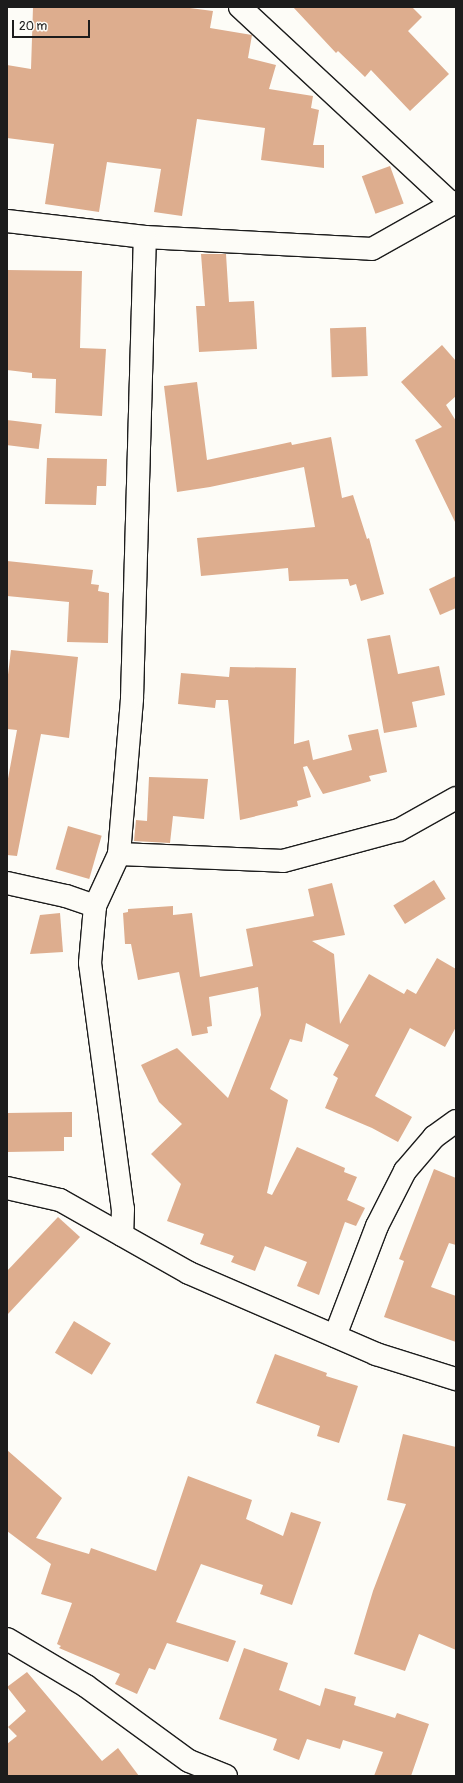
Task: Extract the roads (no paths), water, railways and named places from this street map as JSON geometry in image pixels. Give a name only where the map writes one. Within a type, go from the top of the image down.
[{"type":"street","points":[[7,221],[145,237],[372,249],[454,203],[240,7]]},
{"type":"street","points":[[122,1235],[123,1209],[90,963],[95,906],[119,854],[132,698],[145,237]]},
{"type":"street","points":[[119,854],[283,861],[399,830],[456,798]]},
{"type":"street","points":[[7,883],[66,896],[95,906]]},
{"type":"street","points":[[335,1336],[377,1226],[404,1171],[434,1137],[456,1121]]},
{"type":"street","points":[[7,1188],[60,1200],[189,1273],[376,1354],[456,1379]]},
{"type":"street","points":[[7,1639],[86,1686],[188,1761],[226,1776]]}]
